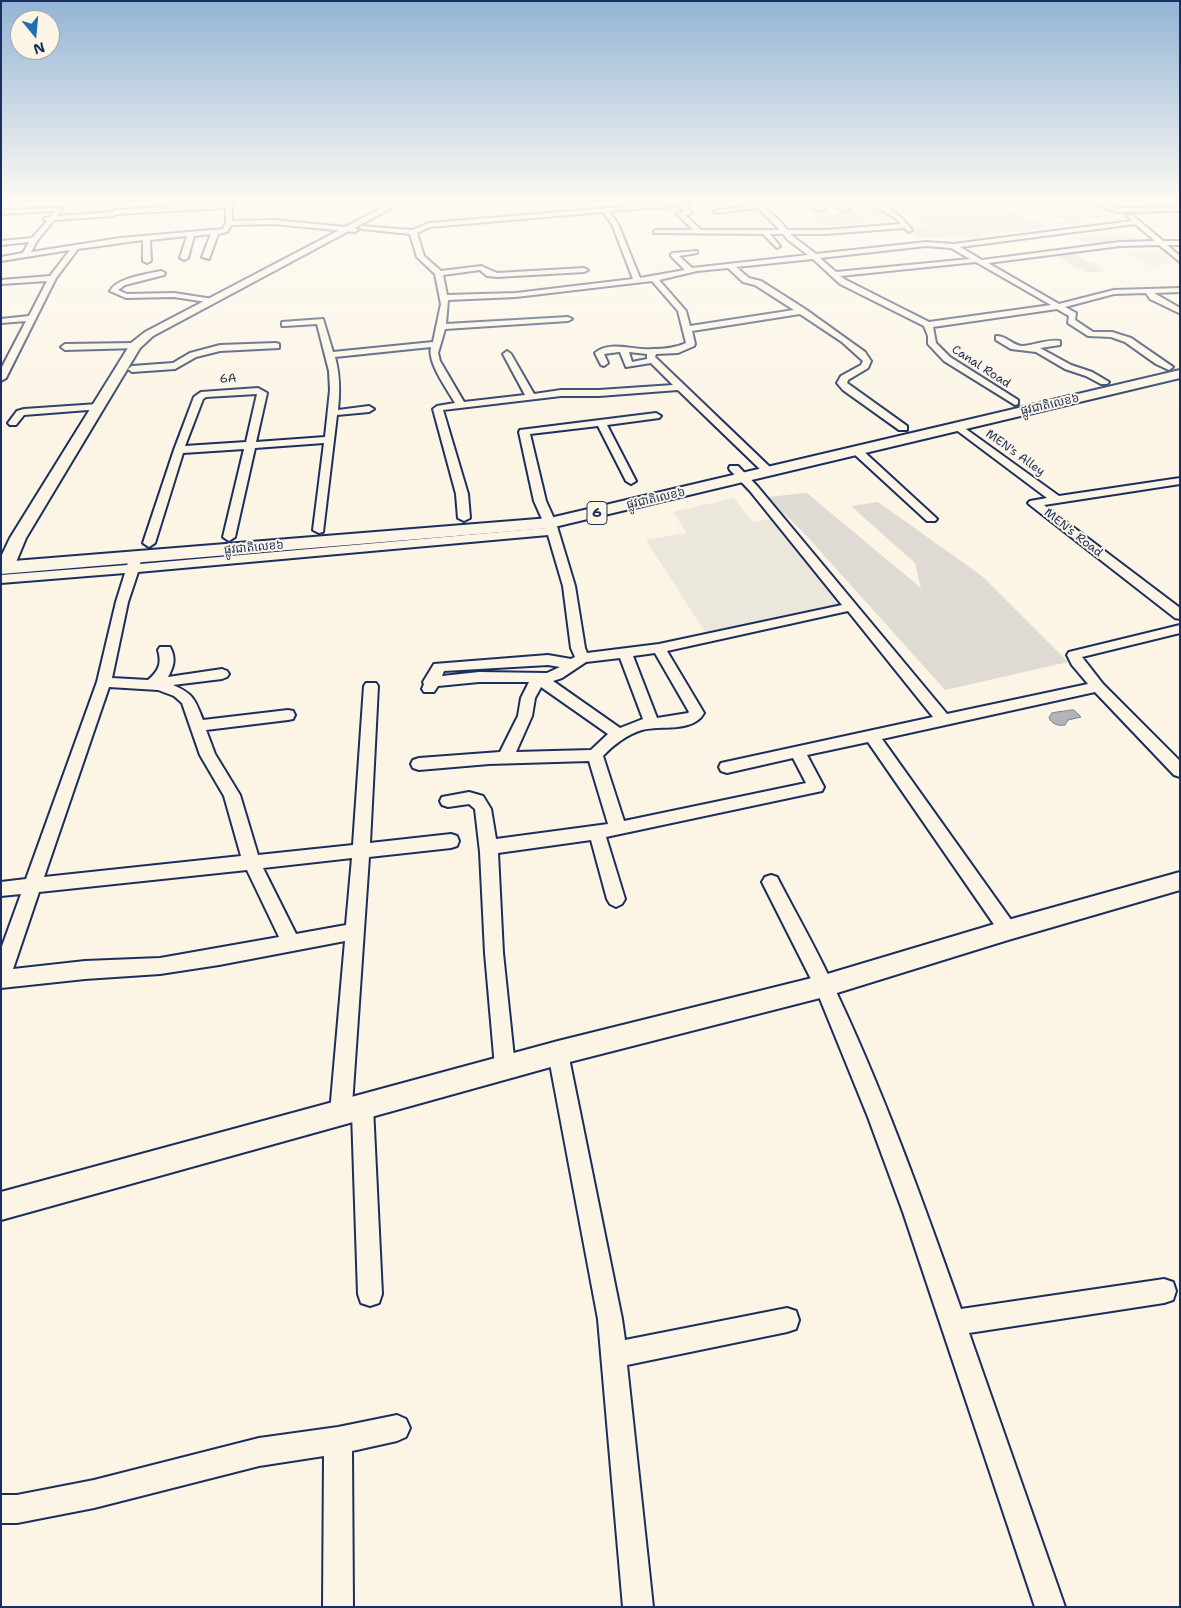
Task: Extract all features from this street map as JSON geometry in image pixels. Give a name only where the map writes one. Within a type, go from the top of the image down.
[{"type":"main road","points":[[9,563],[18,538],[135,346],[149,334],[258,278]]},
{"type":"main road","points":[[90,443],[146,347],[161,335],[265,278]]},
{"type":"main road","name":"ផ្លូវជាតិលេខ៦","points":[[9,563],[134,563],[549,521],[763,467],[903,428],[1104,382],[1176,368]]},
{"type":"main road","name":"ផ្លូវជាតិលេខ៦","points":[[763,467],[857,451],[958,427],[1176,368]]},
{"type":"main road","name":"ផ្លូវជាតិលេខ៦","points":[[9,563],[150,543],[464,518],[549,521]]},
{"type":"street","points":[[1,282],[51,278]]},
{"type":"street","points":[[1,378],[52,278]]},
{"type":"street","points":[[141,278],[122,283],[114,291],[126,296],[174,296],[213,301]]},
{"type":"street","points":[[440,278],[444,298],[442,327],[434,353],[436,361],[461,405]]},
{"type":"street","points":[[444,298],[516,295],[658,278]]},
{"type":"street","points":[[744,278],[758,283],[845,340],[862,354],[867,361],[865,366],[844,378],[844,386],[903,428]]},
{"type":"street","points":[[839,278],[928,325],[1056,307],[1114,292],[1180,290]]},
{"type":"street","points":[[1008,278],[1073,315],[1070,321],[1091,334],[1120,337],[1176,368]]},
{"type":"street","points":[[621,340],[630,365],[692,344],[686,329],[682,310],[654,279]]},
{"type":"street","points":[[1150,290],[1150,295],[1179,311]]},
{"type":"street","points":[[686,329],[802,312]]},
{"type":"street","points":[[1,321],[31,318]]},
{"type":"street","points":[[442,327],[568,319]]},
{"type":"street","points":[[285,324],[318,321],[322,325],[334,371],[333,413],[328,440],[319,530]]},
{"type":"street","name":"Canal Road","points":[[928,325],[932,336],[932,344],[944,356],[1015,402]]},
{"type":"street","points":[[999,338],[1014,347],[1038,350],[1068,367],[1086,372],[1104,382]]},
{"type":"street","points":[[1028,348],[1038,344],[1056,343]]},
{"type":"street","points":[[330,355],[436,344]]},
{"type":"street","points":[[65,347],[135,346]]},
{"type":"street","points":[[132,369],[175,366],[193,355],[220,348],[276,346]]},
{"type":"street","points":[[604,363],[599,353],[626,350],[653,356],[679,387],[763,467]]},
{"type":"street","points":[[507,354],[531,397]]},
{"type":"street","points":[[464,518],[462,494],[438,409],[561,393],[599,393],[679,387]]},
{"type":"street","name":"6A","points":[[150,543],[179,450],[201,396],[258,391],[262,393],[229,537]]},
{"type":"street","points":[[13,423],[20,413],[24,412],[98,407]]},
{"type":"street","points":[[333,413],[369,409]]},
{"type":"street","points":[[577,661],[578,648],[569,586],[549,521],[539,497],[524,432],[656,416]]},
{"type":"street","points":[[601,422],[631,482]]},
{"type":"street","name":"MEN's Alley","points":[[958,427],[1056,500]]},
{"type":"street","points":[[179,450],[328,440]]},
{"type":"street","points":[[857,451],[931,519]]},
{"type":"street","points":[[739,473],[943,719]]},
{"type":"street","name":"MEN's Road","points":[[1180,481],[1034,503],[1180,615]]},
{"type":"street","points":[[134,563],[122,602],[104,682],[1,978],[84,970],[160,966],[354,932]]},
{"type":"street","points":[[577,661],[557,675],[538,680],[496,676],[430,685],[439,667],[548,660],[577,661],[625,654],[850,606]]},
{"type":"street","points":[[1180,629],[1075,654],[1077,662],[1098,686],[1180,771]]},
{"type":"street","points":[[595,755],[601,746],[640,725],[692,718],[697,713],[659,648]]},
{"type":"street","points":[[155,684],[164,673],[168,658],[165,650]]},
{"type":"street","points":[[625,654],[652,723]]},
{"type":"street","points":[[104,682],[155,684],[222,674]]},
{"type":"street","points":[[538,680],[570,698],[593,717],[620,735]]},
{"type":"street","points":[[505,758],[525,716],[528,698],[538,680]]},
{"type":"street","points":[[155,684],[179,693],[188,700],[208,755],[232,794],[251,861],[290,942]]},
{"type":"street","points":[[370,1294],[351,1110],[354,932],[371,686]]},
{"type":"street","points":[[727,767],[1098,686]]},
{"type":"street","points":[[196,726],[288,715]]},
{"type":"street","points":[[872,736],[1008,930]]},
{"type":"street","points":[[488,847],[596,833],[816,787],[798,752]]},
{"type":"street","points":[[419,764],[505,758],[595,755]]},
{"type":"street","points":[[595,755],[618,828]]},
{"type":"street","points":[[448,801],[469,798],[480,803],[488,847],[494,953],[505,1068]]},
{"type":"street","points":[[596,833],[616,899]]},
{"type":"street","points":[[1,889],[451,841]]},
{"type":"street","points":[[1,1206],[558,1052],[824,986],[1008,930],[1180,881]]},
{"type":"street","points":[[771,882],[824,986],[879,1117],[915,1212],[1050,1607]]},
{"type":"street","points":[[558,1052],[604,1278],[615,1355],[638,1607]]},
{"type":"street","points":[[952,1323],[1164,1290]]},
{"type":"street","points":[[615,1355],[787,1320]]},
{"type":"street","points":[[1,1509],[17,1508],[94,1494],[260,1452],[338,1440],[397,1428]]},
{"type":"street","points":[[338,1440],[338,1607]]},
{"type":"shaded area","points":[[807,493],[921,588],[915,563],[851,506],[878,502],[982,576],[1068,662],[945,690],[804,533],[767,497]]},
{"type":"shaded area","points":[[734,498],[753,522],[773,518],[845,605],[705,632],[646,540],[687,533],[673,512]]},
{"type":"shaded area","points":[[1074,710],[1081,717],[1068,720],[1065,725],[1055,724],[1049,717],[1052,713]]}]
